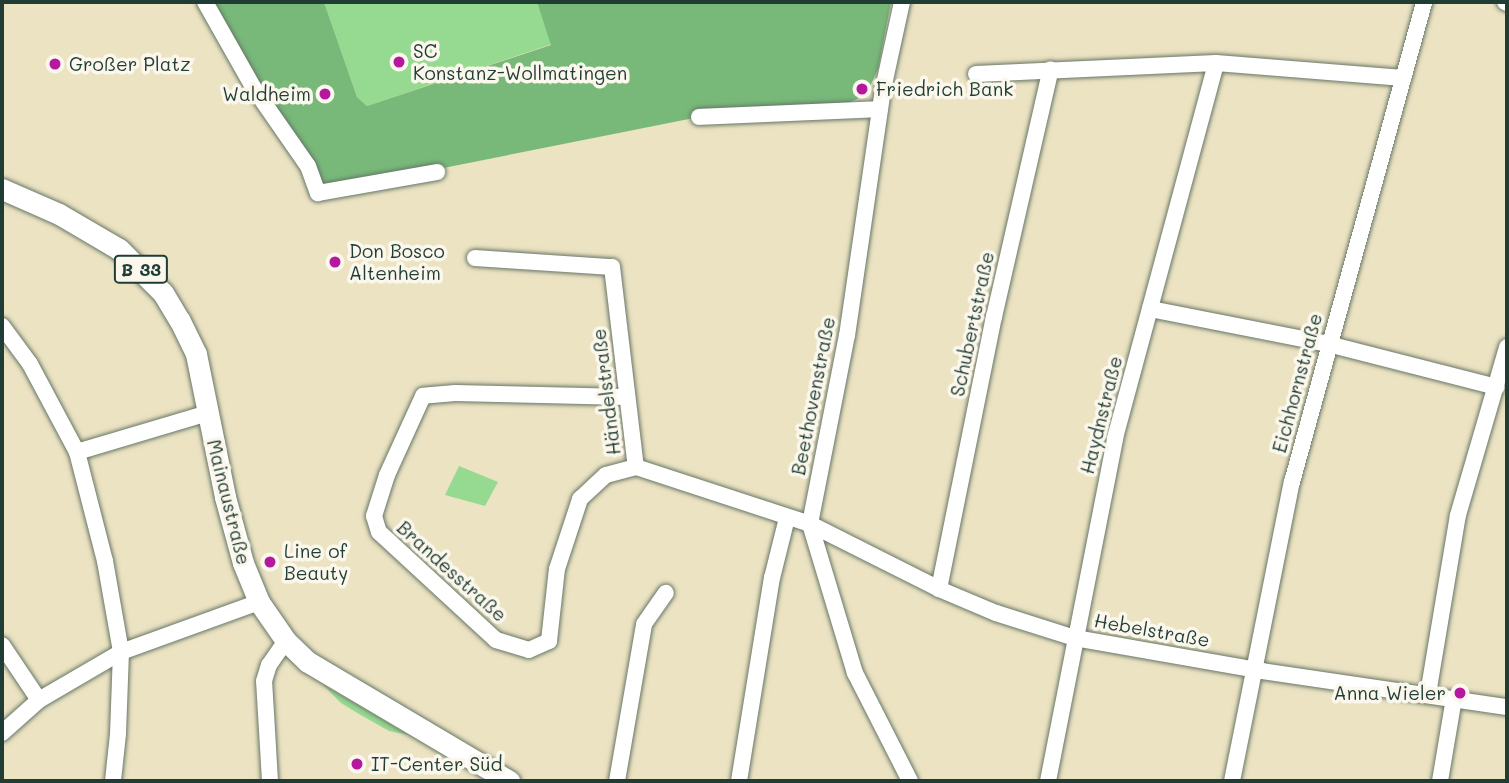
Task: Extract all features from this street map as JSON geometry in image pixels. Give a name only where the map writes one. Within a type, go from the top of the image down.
[{"type":"main road","name":"Mainaustraße","points":[[2,189],[88,229],[119,248],[163,293],[196,354],[225,497],[243,563],[258,603],[286,641],[308,662],[509,781]]},
{"type":"street","points":[[205,2],[253,87],[308,166],[318,193],[437,172]]},
{"type":"street","name":"Beethovenstraße","points":[[902,2],[880,109],[847,335],[810,524],[855,673],[910,781]]},
{"type":"street","name":"Eichhornstraße","points":[[1232,781],[1293,482],[1328,344],[1424,2]]},
{"type":"street","points":[[976,74],[1216,63],[1403,78]]},
{"type":"street","name":"Haydnstraße","points":[[1048,781],[1115,438],[1216,63]]},
{"type":"street","name":"Schubertstraße","points":[[939,589],[994,317],[1051,69]]},
{"type":"street","points":[[699,117],[880,109]]},
{"type":"street","name":"Händelstraße","points":[[475,258],[612,267],[636,467],[810,524]]},
{"type":"street","points":[[1150,309],[1328,344],[1497,387]]},
{"type":"street","points":[[2,326],[30,364],[77,452],[105,561],[121,652],[113,781]]},
{"type":"street","points":[[1428,694],[1458,515],[1507,347]]},
{"type":"street","name":"Brandesstraße","points":[[627,397],[455,393],[423,396],[387,475],[374,516],[379,532],[496,639],[529,650],[549,641],[557,569],[580,499],[606,475],[636,467]]},
{"type":"street","points":[[77,452],[208,413]]},
{"type":"street","points":[[739,781],[772,578],[788,518]]},
{"type":"street","name":"Hebelstraße","points":[[810,524],[939,589],[996,613],[1075,638],[1253,669],[1507,707]]},
{"type":"street","points":[[617,781],[644,624],[666,593]]},
{"type":"street","points":[[2,733],[39,700],[121,652],[258,603]]},
{"type":"street","points":[[270,781],[262,696],[269,665],[286,641]]},
{"type":"street","points":[[2,645],[39,700]]},
{"type":"street","points":[[1440,781],[1454,698]]},
{"type":"green space","points":[[205,2],[324,2],[357,97],[367,106],[551,45],[537,2],[891,2],[878,69],[866,95],[848,103],[699,117],[318,193]]},
{"type":"green space","name":"SC Konstanz-Wollmatingen","points":[[324,2],[537,2],[552,44],[367,106],[357,97]]},
{"type":"green space","points":[[459,466],[498,482],[485,506],[445,495]]},
{"type":"green space","points":[[322,684],[409,735],[389,731],[359,714],[341,703]]},
{"type":"place","name":"SC Konstanz-Wollmatingen","points":[[399,62]]},
{"type":"place","name":"Großer Platz","points":[[55,64]]},
{"type":"place","name":"Friedrich Bank","points":[[862,89]]},
{"type":"place","name":"Waldheim","points":[[325,94]]},
{"type":"place","name":"Don Bosco Altenheim","points":[[335,262]]},
{"type":"place","name":"Line of Beauty","points":[[270,562]]},
{"type":"place","name":"Anna Wieler","points":[[1460,693]]},
{"type":"place","name":"IT-Center Süd","points":[[357,764]]}]
